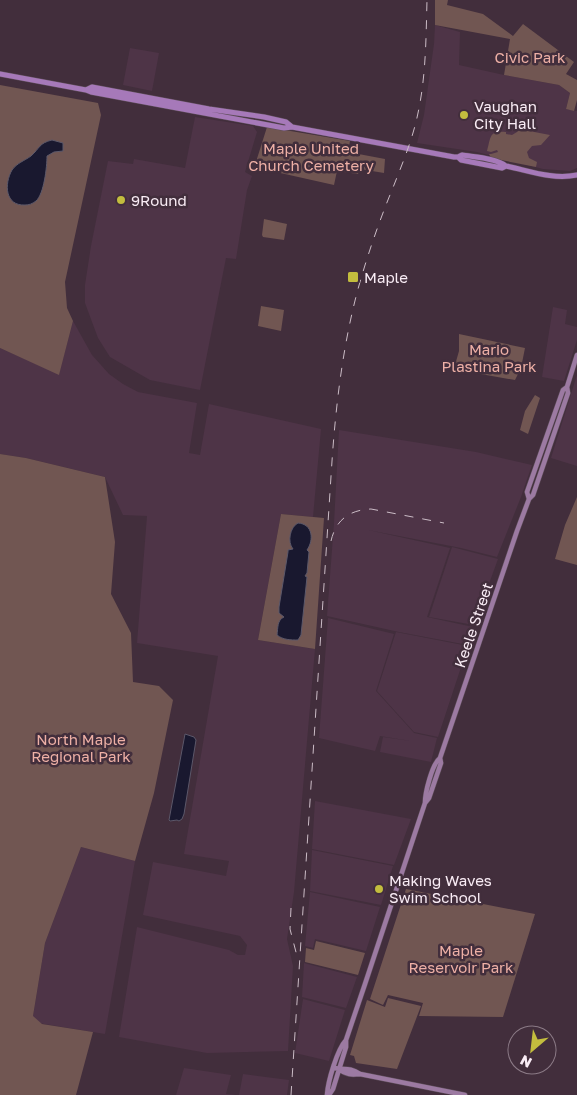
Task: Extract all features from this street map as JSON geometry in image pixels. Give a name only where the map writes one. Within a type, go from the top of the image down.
[{"type":"main road","points":[[0,74],[208,115],[284,128],[292,127],[458,157],[462,155],[483,158],[503,163],[506,166],[558,177],[577,174]]},
{"type":"main road","name":"Keele Street","points":[[328,1095],[333,1089],[337,1068],[346,1047],[346,1040],[425,803],[429,798],[442,763],[440,758],[529,499],[533,495],[568,393],[567,387],[577,355]]},
{"type":"main road","points":[[337,1068],[355,1070],[360,1074],[465,1095]]},
{"type":"shaded area","points":[[435,25],[460,32],[459,65],[559,85],[570,93],[566,109],[577,111],[577,168],[570,171],[543,169],[477,152],[417,143],[424,115]]},
{"type":"shaded area","points":[[130,48],[159,53],[152,91],[123,85]]},
{"type":"shaded area","points":[[195,117],[253,126],[257,132],[245,172],[252,176],[247,190],[236,259],[226,258],[200,390],[150,380],[110,357],[98,338],[85,303],[85,285],[91,246],[108,161],[133,164],[134,159],[185,168]]},
{"type":"shaded area","points":[[52,140],[63,143],[63,151],[54,152],[47,156],[44,180],[39,198],[28,205],[13,202],[7,187],[12,170],[31,156],[42,144]]},
{"type":"shaded area","points":[[553,307],[567,310],[565,324],[577,327],[577,340],[564,381],[542,377]]},
{"type":"shaded area","points":[[73,321],[92,355],[109,374],[123,384],[138,392],[197,403],[189,453],[200,455],[209,404],[321,429],[313,517],[281,514],[258,640],[315,649],[294,892],[287,939],[293,966],[288,1051],[207,1053],[119,1037],[137,927],[229,950],[238,955],[245,955],[247,945],[240,936],[143,915],[153,862],[226,876],[229,861],[184,854],[218,656],[137,643],[147,516],[123,515],[105,477],[26,458],[0,454],[0,348],[59,374]]},
{"type":"shaded area","points":[[577,375],[577,466],[551,458]]},
{"type":"shaded area","points":[[339,430],[476,452],[532,465],[497,557],[368,530],[450,548],[427,617],[473,627],[468,645],[327,616]]},
{"type":"shaded area","points":[[298,523],[307,526],[311,533],[311,542],[307,550],[309,552],[305,576],[307,577],[301,635],[298,640],[293,640],[284,639],[277,635],[279,622],[284,617],[279,613],[279,607],[288,550],[293,549],[290,543],[290,535]]},
{"type":"shaded area","points":[[452,547],[498,559],[474,625],[429,617]]},
{"type":"shaded area","points":[[328,618],[394,634],[376,691],[414,733],[437,738],[431,762],[380,752],[383,737],[411,741],[380,736],[375,751],[319,738]]},
{"type":"shaded area","points":[[396,632],[468,646],[438,737],[414,732],[377,691]]},
{"type":"shaded area","points":[[185,734],[194,737],[196,740],[184,814],[179,821],[170,821],[169,820]]},
{"type":"shaded area","points":[[315,801],[411,819],[394,865],[312,849]]},
{"type":"shaded area","points":[[81,847],[135,861],[105,1034],[32,1022],[45,943]]},
{"type":"shaded area","points":[[312,850],[393,866],[381,905],[310,891]]},
{"type":"shaded area","points":[[310,892],[380,907],[366,951],[315,939],[313,948],[305,946]]},
{"type":"shaded area","points":[[304,963],[357,977],[346,1008],[302,997]]},
{"type":"shaded area","points":[[303,999],[345,1010],[329,1061],[295,1053]]},
{"type":"shaded area","points":[[184,1068],[231,1075],[226,1094],[236,1095],[176,1095]]},
{"type":"shaded area","points":[[243,1074],[289,1080],[287,1095],[239,1095]]},
{"type":"green space","name":"Civic Park","points":[[435,0],[448,0],[447,5],[483,14],[513,36],[523,24],[574,62],[566,74],[577,80],[577,100],[574,111],[566,109],[570,93],[559,85],[504,75],[510,39],[435,25]]},
{"type":"green space","points":[[0,85],[98,103],[101,115],[65,282],[67,308],[73,321],[59,375],[0,348]]},
{"type":"green space","name":"Maple United Church Cemetery","points":[[267,127],[350,141],[348,152],[385,159],[384,173],[360,169],[358,174],[337,171],[334,185],[258,168],[255,165]]},
{"type":"green space","points":[[519,129],[550,135],[541,145],[532,146],[527,152],[529,158],[537,162],[536,167],[491,158],[489,154],[498,152],[497,150],[487,151],[490,138],[494,133],[506,132],[506,134],[512,135]]},
{"type":"green space","points":[[264,219],[287,224],[284,240],[263,237]]},
{"type":"green space","points":[[261,306],[284,310],[281,331],[258,326]]},
{"type":"green space","name":"Mario Plastina Park","points":[[459,334],[525,348],[521,368],[515,380],[475,373],[472,369],[455,365],[459,351]]},
{"type":"green space","points":[[535,395],[540,398],[528,434],[520,430],[525,411]]},
{"type":"green space","name":"North Maple Regional Park","points":[[0,454],[26,458],[105,477],[115,542],[111,594],[131,633],[133,682],[159,686],[173,700],[154,793],[135,861],[81,847],[45,943],[33,1016],[42,1024],[93,1032],[76,1095],[0,1095]]},
{"type":"green space","points":[[577,497],[577,565],[555,559],[565,525]]},
{"type":"green space","points":[[281,514],[324,518],[315,649],[258,640]]},
{"type":"green space","name":"Maple Reservoir Park","points":[[406,889],[535,914],[503,1017],[419,1016],[423,1003],[388,995],[383,1005],[370,999]]},
{"type":"green space","points":[[316,941],[365,953],[358,975],[305,962],[306,948],[314,950]]},
{"type":"green space","points":[[388,998],[421,1006],[397,1069],[356,1063],[354,1056],[350,1055],[367,1000],[385,1007]]},
{"type":"railway","points":[[291,1095],[332,461],[338,396],[348,331],[358,289],[374,236],[408,150],[418,113],[424,71],[427,0]]},
{"type":"railway","points":[[331,541],[340,521],[350,514],[363,510],[371,509],[444,523]]},
{"type":"railway","points":[[291,908],[290,929],[297,956]]},
{"type":"place","name":"Vaughan City Hall","points":[[464,115]]},
{"type":"place","name":"9Round","points":[[121,200]]},
{"type":"place","name":"Maple","points":[[353,277]]},
{"type":"place","name":"Making Waves Swim School","points":[[379,889]]}]
